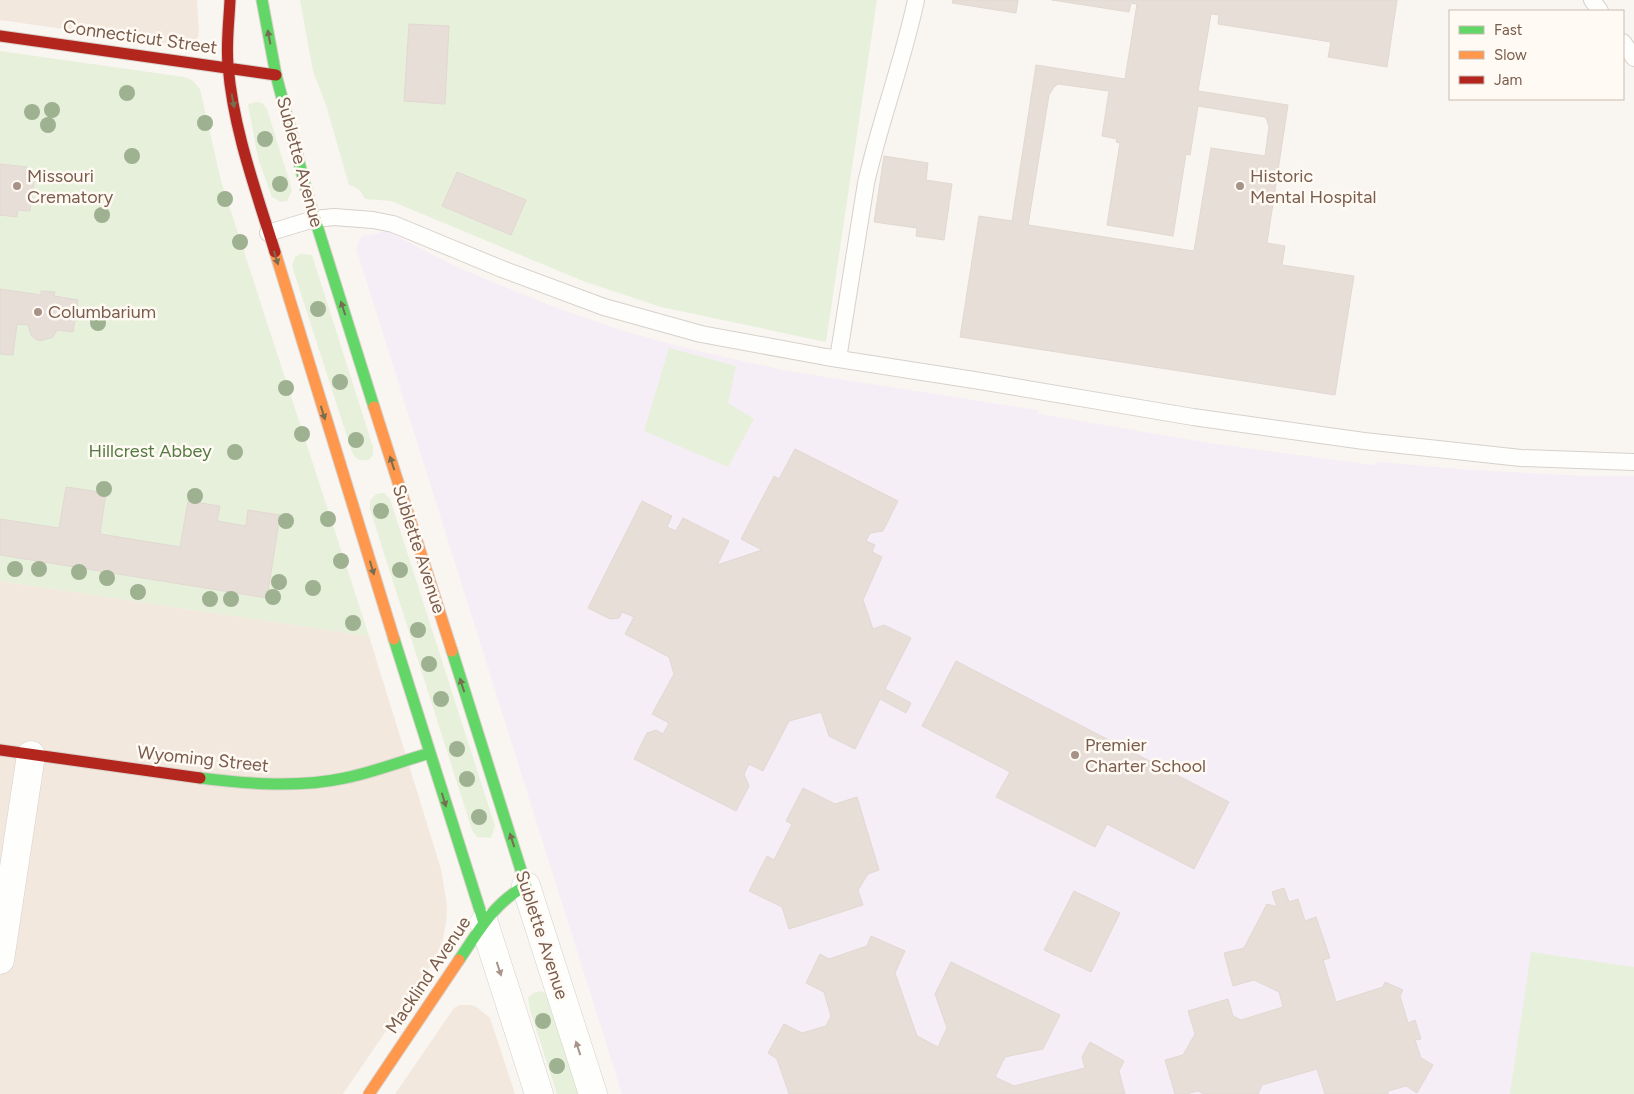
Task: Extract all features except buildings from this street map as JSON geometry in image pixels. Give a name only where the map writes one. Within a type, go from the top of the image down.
[{"type":"street","points":[[230,0],[228,67],[232,95],[246,158],[430,753],[540,1094]]},
{"type":"street","name":"Sublette Avenue","points":[[262,0],[276,74],[314,219],[593,1094]]},
{"type":"street","name":"Connecticut Street","points":[[0,36],[276,74]]},
{"type":"street","name":"Wyoming Street","points":[[0,750],[247,784],[303,783],[345,778],[430,753]]},
{"type":"street","points":[[0,960],[31,755]]},
{"type":"street","name":"Macklind Avenue","points":[[369,1094],[484,923],[498,905],[513,892],[526,886]]},
{"type":"lane","points":[[838,359],[866,183],[910,28],[916,0]]},
{"type":"lane","points":[[1624,43],[1634,58]]},
{"type":"lane","points":[[268,233],[314,219],[334,217],[373,220],[393,224],[604,308],[701,334],[838,359],[1193,417],[1364,441],[1521,458],[1634,462]]},
{"type":"shaded area","points":[[0,0],[197,0],[198,37],[192,44],[184,46],[0,20]]},
{"type":"shaded area","name":"Premier Charter School","points":[[387,231],[459,268],[549,305],[620,330],[693,350],[788,371],[1037,410],[1039,414],[1209,443],[1373,465],[1379,462],[1470,470],[1587,476],[1634,476],[1634,1094],[622,1094],[356,248],[363,236]]},
{"type":"shaded area","points":[[0,581],[369,636],[441,869],[447,905],[446,924],[442,942],[435,959],[343,1094],[0,1094]]},
{"type":"shaded area","points":[[460,1005],[471,1005],[478,1008],[490,1018],[515,1094],[395,1094],[454,1008]]},
{"type":"green space","points":[[300,0],[877,0],[826,342],[661,307],[583,281],[391,201],[365,199],[359,190],[349,185],[326,105],[313,71]]},
{"type":"green space","name":"Hillcrest Abbey","points":[[0,51],[184,77],[192,80],[200,89],[221,181],[369,636],[0,581]]},
{"type":"green space","points":[[262,103],[267,109],[292,190],[287,201],[281,202],[272,197],[258,158],[248,104]]},
{"type":"green space","points":[[301,254],[312,255],[373,447],[373,455],[369,460],[359,459],[352,452],[292,266],[295,257]]},
{"type":"green space","points":[[669,348],[736,366],[728,403],[754,419],[728,467],[644,431]]},
{"type":"green space","points":[[384,493],[390,499],[495,826],[491,838],[477,837],[472,830],[370,509],[370,501],[376,494]]},
{"type":"green space","points":[[1531,952],[1634,967],[1634,1094],[1510,1094]]},
{"type":"green space","points":[[541,991],[549,996],[581,1094],[557,1094],[530,1010],[528,998],[533,993]]},
{"type":"traffic: fast","points":[[262,0],[276,75],[309,200],[374,407]]},
{"type":"traffic: fast","points":[[394,639],[484,923]]},
{"type":"traffic: fast","points":[[452,651],[526,886],[515,892],[496,909],[480,928],[459,960]]},
{"type":"traffic: fast","points":[[200,778],[273,784],[309,783],[367,773],[430,753]]},
{"type":"traffic: slow","points":[[275,252],[394,639]]},
{"type":"traffic: slow","points":[[374,407],[452,651]]},
{"type":"traffic: slow","points":[[369,1094],[459,960]]},
{"type":"traffic: jam","points":[[230,0],[227,57],[235,113],[246,160],[275,252]]},
{"type":"traffic: jam","points":[[0,36],[276,75]]},
{"type":"traffic: jam","points":[[0,750],[200,778]]},
{"type":"place","name":"Missouri Crematory","points":[[17,186]]},
{"type":"place","name":"Historic Mental Hospital","points":[[1240,186]]},
{"type":"place","name":"Columbarium","points":[[38,312]]},
{"type":"place","name":"Premier Charter School","points":[[1075,755]]}]
